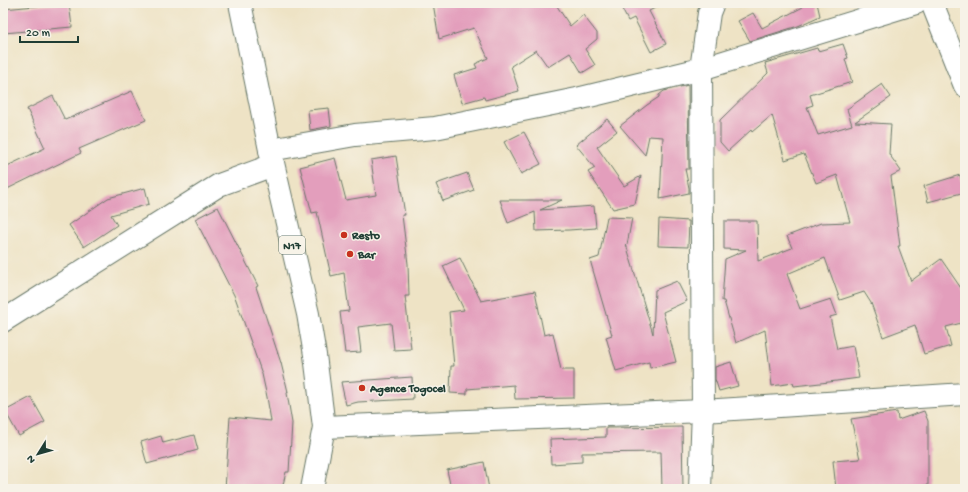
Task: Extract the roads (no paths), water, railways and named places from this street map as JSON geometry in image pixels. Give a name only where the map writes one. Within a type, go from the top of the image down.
[{"type":"street","name":"N17","points":[[240,3],[272,157],[308,314],[315,355],[324,427],[312,489]]},
{"type":"street","points":[[700,489],[703,411],[701,69],[709,13],[713,3]]},
{"type":"street","points":[[3,321],[219,185],[272,157],[355,135],[435,128],[577,99],[701,69],[916,3]]},
{"type":"street","points":[[932,3],[965,86]]},
{"type":"street","points":[[324,427],[703,411],[965,394]]},
{"type":"place","name":"Resto","points":[[344,235]]},
{"type":"place","name":"Bar","points":[[350,254]]},
{"type":"place","name":"Agence Togocel","points":[[362,388]]}]
